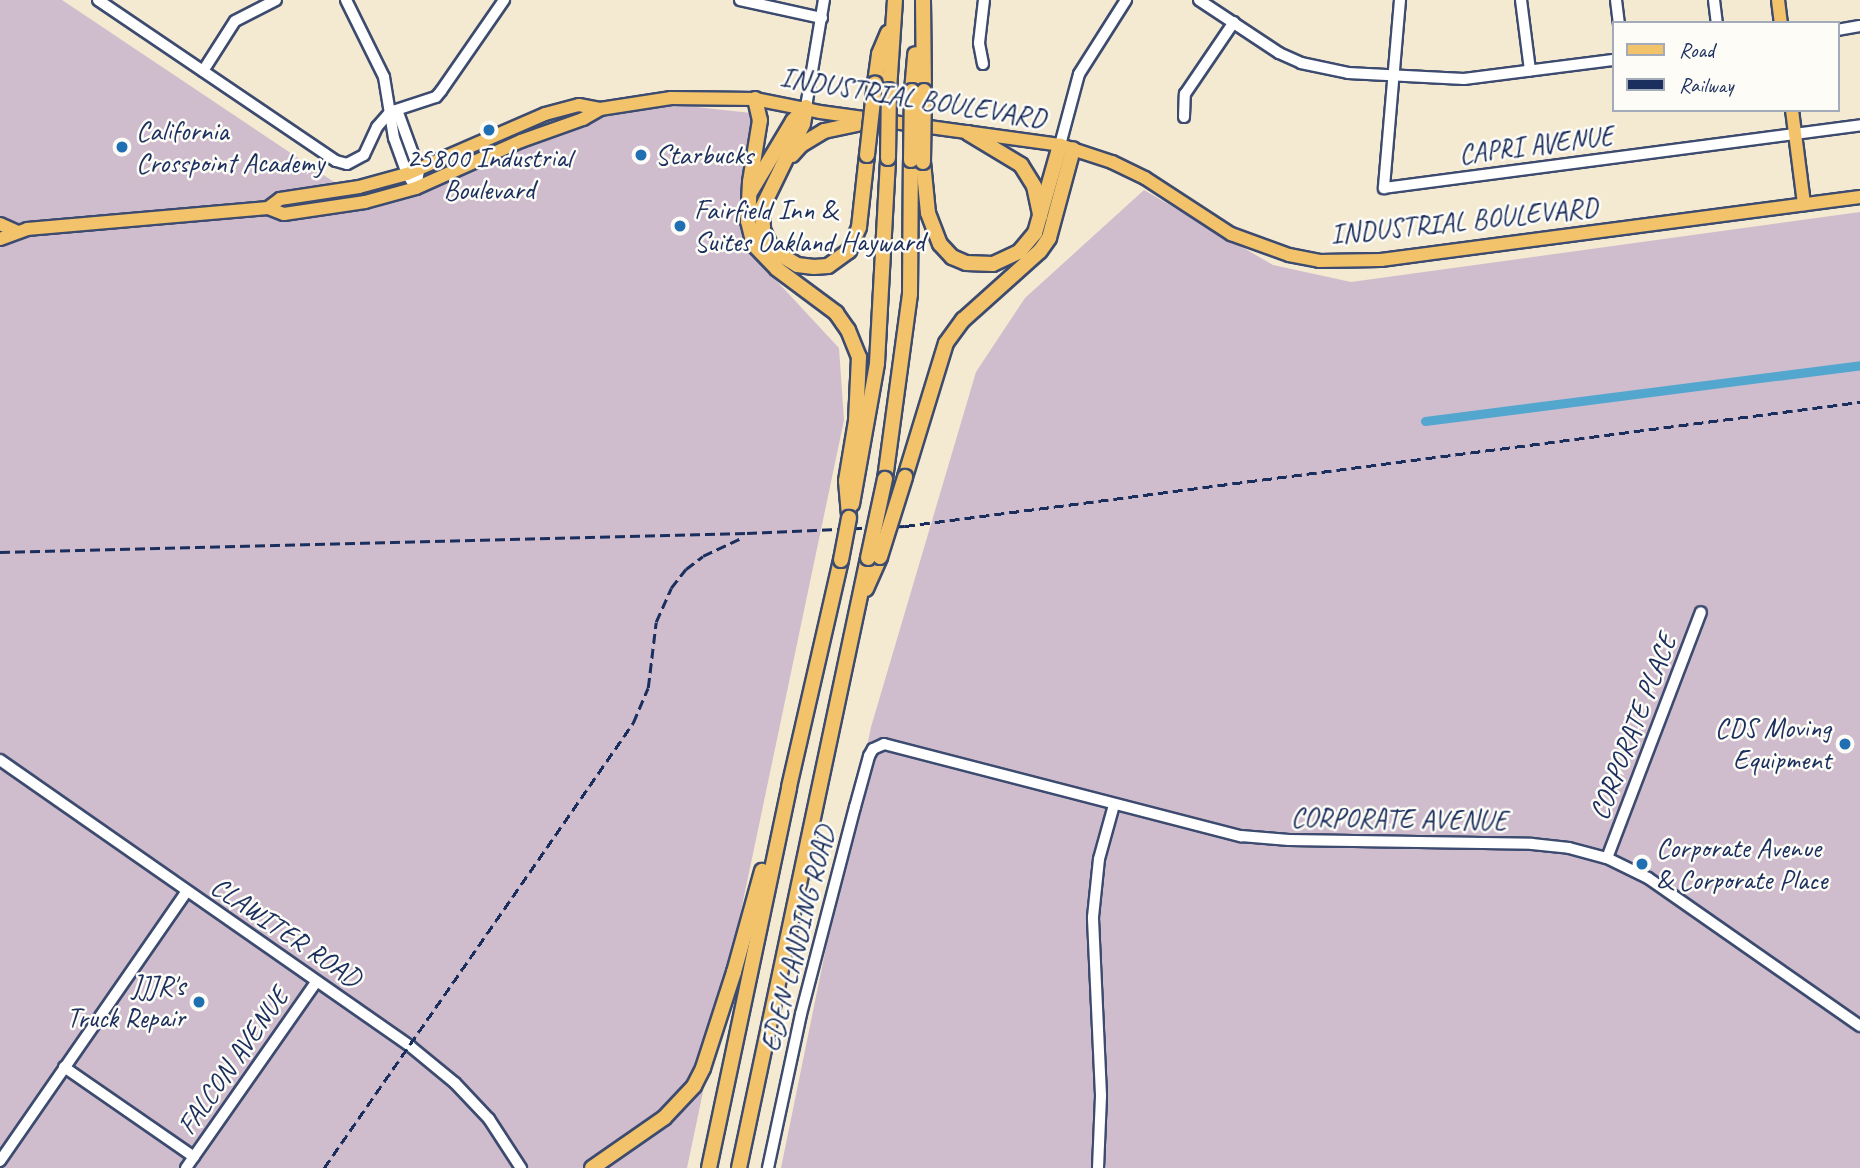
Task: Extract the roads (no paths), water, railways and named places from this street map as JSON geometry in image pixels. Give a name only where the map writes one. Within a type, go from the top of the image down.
[{"type":"highway","points":[[852,481],[877,363],[895,0]]},
{"type":"highway","points":[[874,558],[910,294],[921,0]]},
{"type":"highway","points":[[806,107],[803,124],[762,208],[766,239],[779,254],[797,265],[828,266],[849,251],[856,237],[879,54],[893,22]]},
{"type":"highway","points":[[709,1168],[849,518],[860,368],[848,330],[836,313],[760,253],[748,221],[760,120],[755,99]]},
{"type":"highway","points":[[751,192],[793,121],[806,107]]},
{"type":"highway","points":[[780,170],[813,136],[880,119]]},
{"type":"highway","points":[[968,133],[1021,165],[1034,186],[1041,219]]},
{"type":"highway","points":[[917,161],[930,223],[940,244],[952,257],[966,263],[983,265],[1002,261],[1026,246],[1041,219],[1066,147]]},
{"type":"highway","points":[[740,1168],[858,606],[905,478],[946,343],[963,320],[1040,251],[1049,238],[1057,217],[1066,147]]},
{"type":"highway","points":[[592,1168],[679,1104],[703,1069],[738,960],[777,813],[789,787]]},
{"type":"main road","points":[[1778,0],[1781,21]]},
{"type":"main road","name":"INDUSTRIAL BOULEVARD","points":[[268,208],[280,199],[359,187],[413,172],[545,114],[579,105],[600,109],[666,98],[755,99],[806,107],[820,112],[1066,147],[1145,178],[1231,234],[1289,255],[1319,261],[1381,260],[1860,197]]},
{"type":"main road","name":"INDUSTRIAL BOULEVARD","points":[[0,239],[16,231],[268,208],[284,214],[365,202],[416,188],[521,141],[583,119],[600,109]]},
{"type":"main road","points":[[1792,112],[1804,204]]},
{"type":"main road","name":"INDUSTRIAL BOULEVARD","points":[[0,224],[16,231]]},
{"type":"street","points":[[98,0],[336,161],[347,164],[364,155],[377,127],[394,111],[436,97],[504,0]]},
{"type":"street","points":[[203,71],[235,21],[276,0]]},
{"type":"street","points":[[346,0],[384,77],[394,111],[409,142],[416,188]]},
{"type":"street","points":[[740,0],[822,18]]},
{"type":"street","points":[[806,107],[824,0]]},
{"type":"street","points":[[983,64],[979,43],[984,0]]},
{"type":"street","points":[[1066,147],[1079,74],[1126,0]]},
{"type":"street","points":[[1199,0],[1279,53],[1301,63],[1348,73],[1464,79],[1612,60]]},
{"type":"street","points":[[1393,76],[1400,0]]},
{"type":"street","points":[[1521,0],[1530,70]]},
{"type":"street","points":[[1616,0],[1619,21]]},
{"type":"street","points":[[1714,0],[1717,21]]},
{"type":"street","points":[[1184,117],[1185,94],[1234,22]]},
{"type":"street","points":[[1839,30],[1860,26]]},
{"type":"street","name":"CAPRI AVENUE","points":[[1393,76],[1384,188],[1860,125]]},
{"type":"street","points":[[394,111],[395,142],[413,172]]},
{"type":"street","points":[[373,140],[384,136],[395,142],[409,142]]},
{"type":"street","name":"CORPORATE PLACE","points":[[1607,858],[1701,612]]},
{"type":"street","name":"EDEN LANDING ROAD","points":[[768,1168],[801,1014],[869,756],[878,745],[897,745]]},
{"type":"street","name":"CORPORATE AVENUE","points":[[897,745],[1114,805],[1255,838],[1532,844],[1569,848],[1607,858],[1648,878],[1860,1026]]},
{"type":"street","name":"CLAWITER ROAD","points":[[0,760],[379,1023],[455,1083],[489,1119],[521,1168]]},
{"type":"street","points":[[1098,1168],[1101,1095],[1093,917],[1099,859],[1114,805]]},
{"type":"street","points":[[0,1161],[187,891]]},
{"type":"street","name":"FALCON AVENUE","points":[[187,1168],[317,981]]},
{"type":"street","points":[[64,1067],[194,1157]]},
{"type":"waterway","points":[[1425,421],[1860,365]]},
{"type":"railway","points":[[0,552],[747,533],[905,526],[1860,402]]},
{"type":"railway","points":[[324,1168],[633,723],[648,688],[656,622],[671,588],[686,569],[703,556],[741,538]]},
{"type":"place","name":"25800 Industrial Boulevard","points":[[489,130]]},
{"type":"place","name":"California Crosspoint Academy","points":[[122,147]]},
{"type":"place","name":"Starbucks","points":[[641,155]]},
{"type":"place","name":"Fairfield Inn & Suites Oakland Hayward","points":[[680,226]]},
{"type":"place","name":"CDS Moving Equipment","points":[[1845,744]]},
{"type":"place","name":"Corporate Avenue & Corporate Place","points":[[1642,864]]},
{"type":"place","name":"JJJR's Truck Repair","points":[[199,1002]]}]
